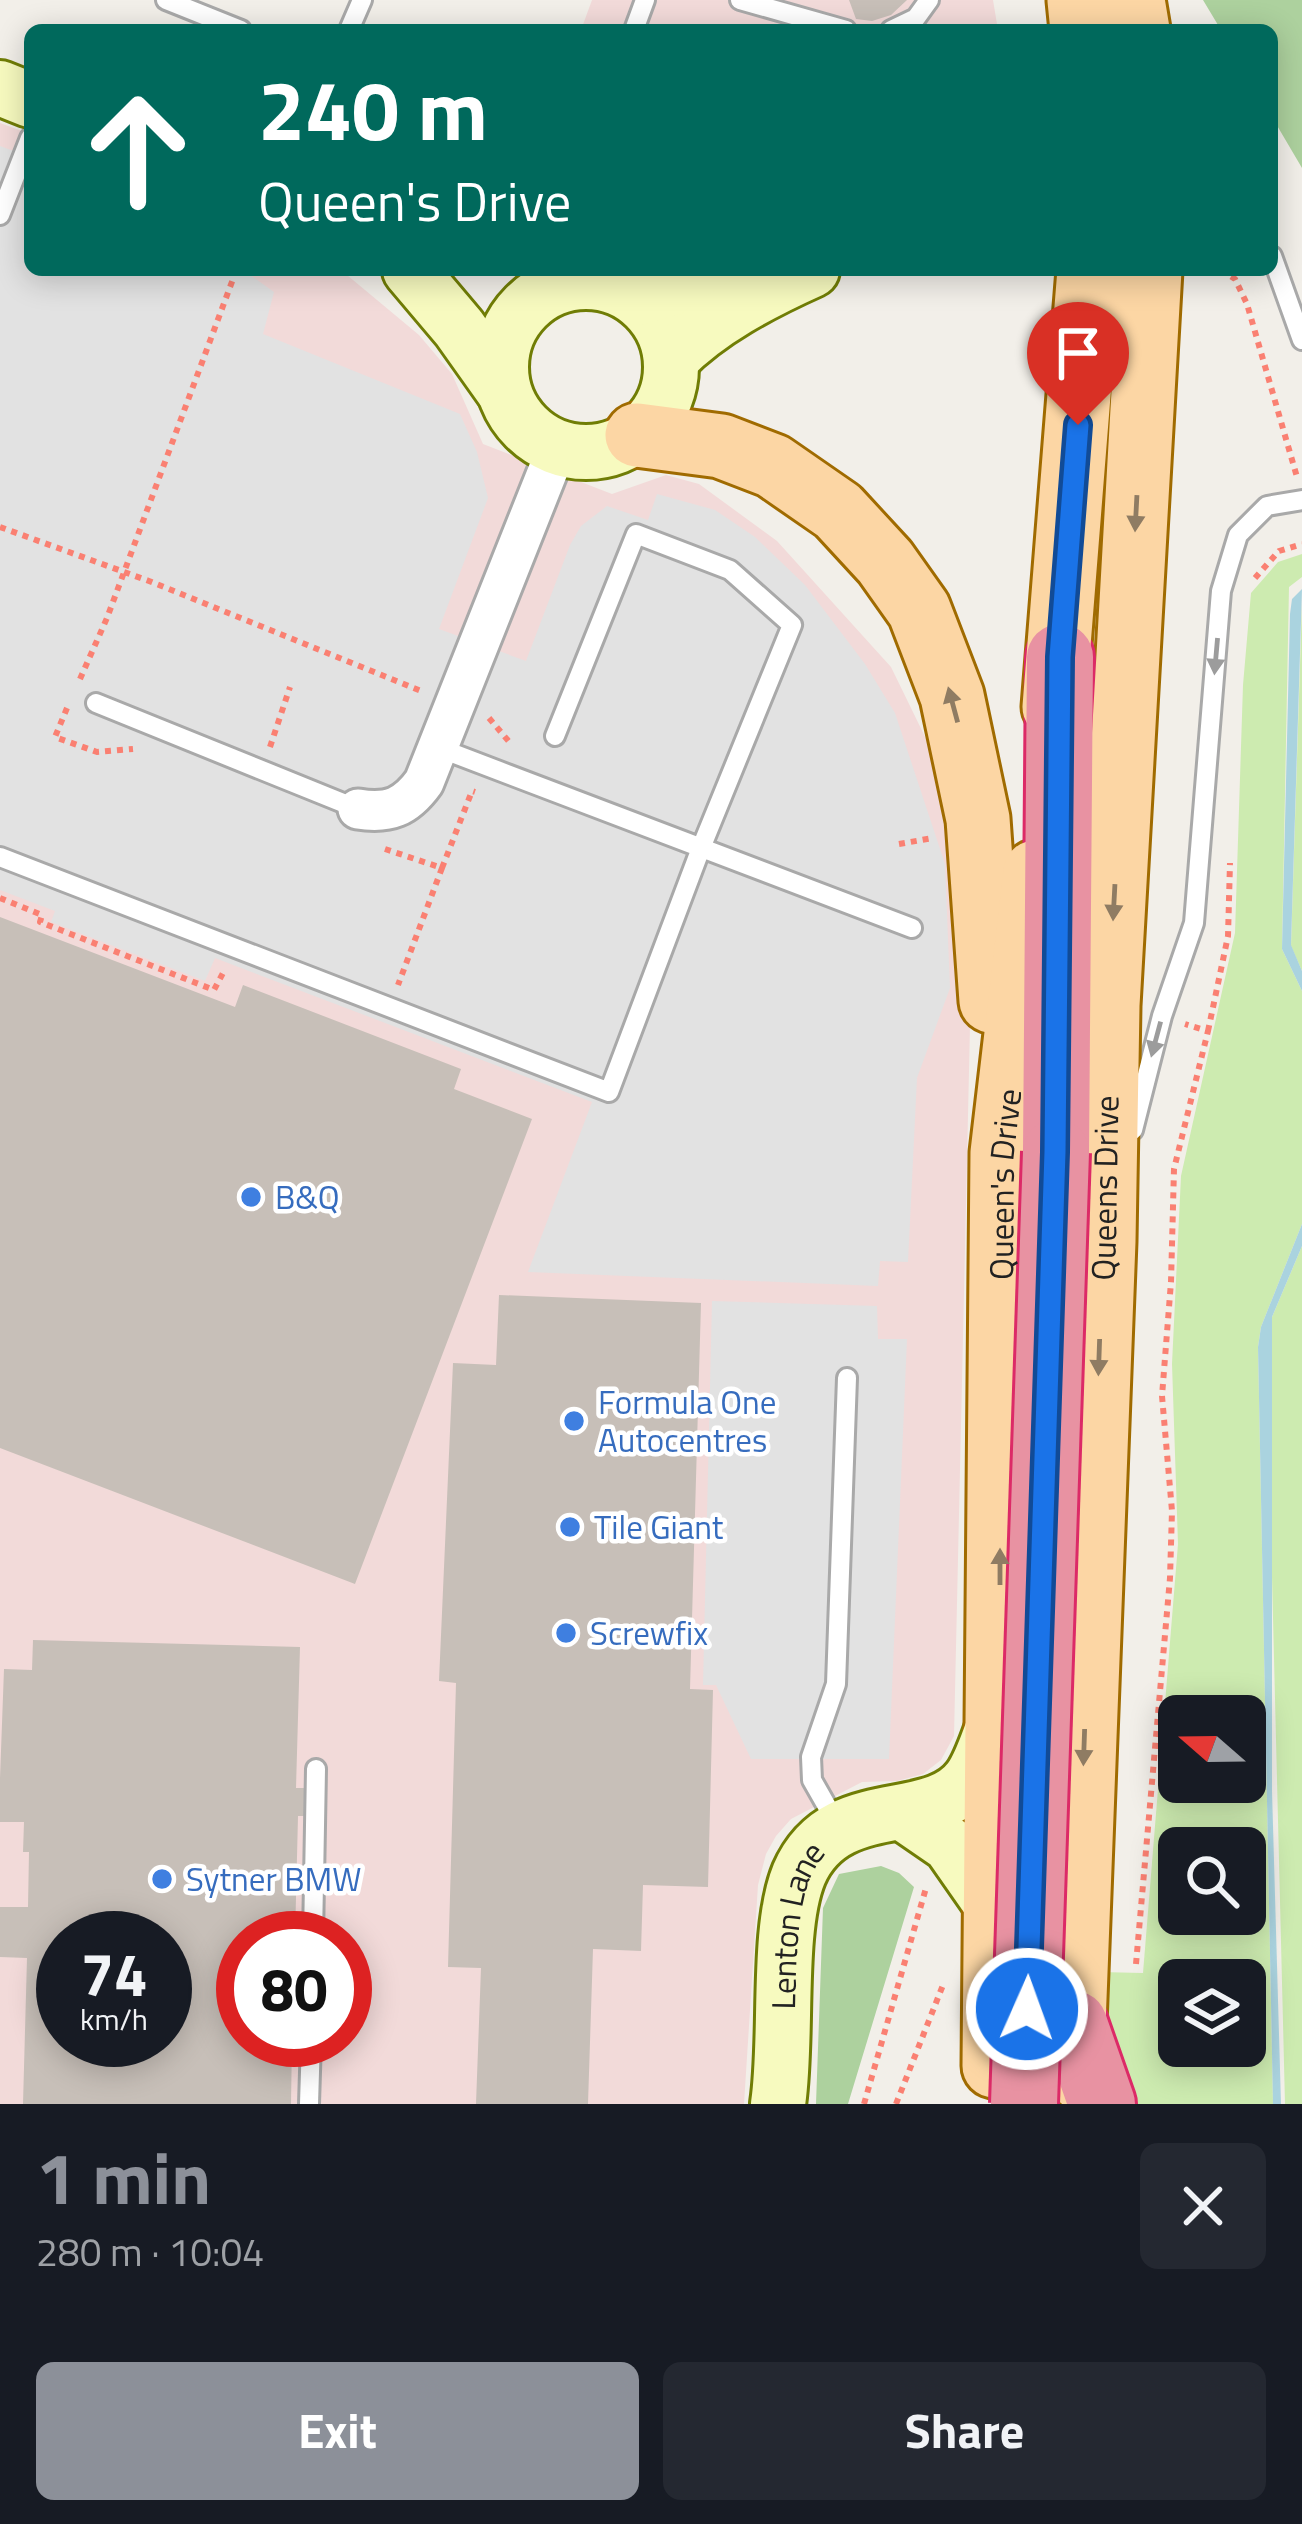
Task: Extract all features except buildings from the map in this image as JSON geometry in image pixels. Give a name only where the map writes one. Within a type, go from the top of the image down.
[{"type":"highway","points":[[1024,2104],[1029,1153],[1060,657]]},
{"type":"highway","points":[[1074,2024],[1102,2104]]},
{"type":"main road","points":[[1060,657],[1089,276]]},
{"type":"main road","name":"Queens Drive","points":[[1087,2104],[1078,2072],[1074,2024],[1104,1240],[1108,1005],[1150,276]]},
{"type":"main road","name":"Queen's Drive","points":[[637,436],[721,446],[773,466],[838,511],[885,562],[919,610],[952,696],[978,819],[1029,1153],[999,1712],[994,2104]]},
{"type":"street","points":[[416,276],[459,328],[523,425],[557,448],[600,452],[637,436],[664,400],[671,359],[659,323],[637,298],[599,282],[475,291],[429,276]]},
{"type":"street","points":[[637,298],[717,276]]},
{"type":"street","points":[[671,359],[687,343],[799,276]]},
{"type":"street","points":[[503,390],[502,347],[517,316],[567,283]]},
{"type":"street","points":[[358,808],[380,812],[400,806],[424,782],[557,448]]},
{"type":"street","name":"Lenton Lane","points":[[778,2104],[794,1890],[808,1857],[839,1829],[946,1796],[968,1782],[999,1712]]},
{"type":"street","points":[[902,1812],[950,1845],[997,1911]]},
{"type":"lane","points":[[166,0],[226,24]]},
{"type":"lane","points":[[740,0],[825,24]]},
{"type":"lane","points":[[904,24],[916,18],[929,0]]},
{"type":"lane","points":[[0,215],[24,153]]},
{"type":"lane","points":[[1278,274],[1302,340]]},
{"type":"lane","points":[[1104,1240],[1162,1016],[1194,923],[1221,591],[1238,535],[1267,506],[1299,499]]},
{"type":"lane","points":[[0,857],[608,1092],[700,848],[792,625],[730,570],[636,534],[556,736]]},
{"type":"lane","points":[[96,704],[358,808]]},
{"type":"lane","points":[[439,748],[912,928]]},
{"type":"lane","points":[[839,1829],[812,1780],[811,1757],[836,1684],[848,1378]]},
{"type":"lane","points":[[313,1911],[316,1769]]},
{"type":"lane","points":[[309,2104],[310,2067]]},
{"type":"path","points":[[1230,276],[1247,304],[1297,475],[1299,499]]},
{"type":"path","points":[[442,868],[472,791],[490,797]]},
{"type":"path","points":[[899,844],[943,837]]},
{"type":"path","points":[[0,898],[42,915]]},
{"type":"path","points":[[1136,1964],[1163,1635]]},
{"type":"path","points":[[864,2104],[931,1870],[902,1812]]},
{"type":"path","points":[[896,2104],[947,1972]]},
{"type":"shaded area","points":[[592,0],[993,0],[997,24],[583,24]]},
{"type":"shaded area","points":[[0,123],[24,132],[24,276],[348,276],[419,335],[452,374],[483,444],[612,494],[666,475],[699,484],[777,541],[891,667],[930,747],[958,848],[972,938],[954,1736],[941,1760],[923,1774],[862,1782],[791,1819],[766,1854],[758,1885],[744,2104],[0,2104]]},
{"type":"shaded area","points":[[0,146],[24,155],[24,276],[251,276],[274,292],[263,334],[460,414],[477,452],[488,498],[439,629],[526,661],[581,526],[607,506],[648,520],[657,494],[715,510],[755,537],[805,585],[865,664],[895,713],[945,864],[950,988],[917,1078],[908,1262],[880,1261],[878,1286],[528,1272],[592,1102],[215,958],[205,981],[51,922],[55,911],[0,890]]},
{"type":"shaded area","points":[[712,1301],[877,1306],[878,1339],[907,1339],[889,1759],[751,1759],[716,1685],[703,1685]]},
{"type":"green space","points":[[1203,0],[1302,0],[1302,168],[1278,127],[1278,24],[1217,24]]},
{"type":"green space","points":[[1302,554],[1302,577],[1289,587],[1282,949],[1302,991],[1302,1224],[1261,1327],[1258,1347],[1265,1695],[1166,1695],[1178,1544],[1172,1364],[1181,1176],[1235,933],[1243,685],[1251,593],[1278,562]]},
{"type":"green space","points":[[1302,603],[1302,971],[1291,946]]},
{"type":"green space","points":[[1302,1246],[1302,2104],[1285,2104],[1270,1496],[1272,1317]]},
{"type":"green space","points":[[1266,1751],[1273,2104],[1114,2104],[1100,1972],[1143,1973],[1158,1789],[1158,1803],[1266,1803]]},
{"type":"green space","points":[[881,1866],[899,1873],[914,1887],[848,2104],[816,2104],[823,1908],[839,1874]]},
{"type":"water","points":[[1302,589],[1291,945],[1302,971],[1302,991],[1282,949],[1290,614],[1292,599]]},
{"type":"water","points":[[1302,1224],[1302,1246],[1272,1317],[1272,1791],[1281,2104],[1273,2104],[1261,1327]]},
{"type":"place","name":"B&Q","points":[[251,1197]]},
{"type":"place","name":"Formula One Autocentres","points":[[574,1421]]},
{"type":"place","name":"Tile Giant","points":[[570,1527]]},
{"type":"place","name":"Screwfix","points":[[566,1633]]},
{"type":"place","name":"Sytner BMW","points":[[162,1879]]},
{"type":"route","points":[[1027,2009],[1055,1152],[1060,657],[1078,425]]}]
